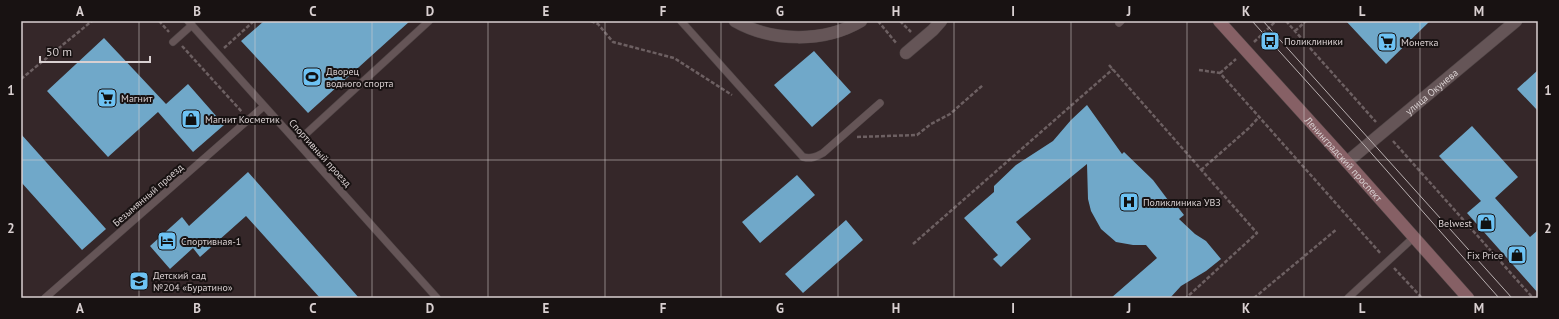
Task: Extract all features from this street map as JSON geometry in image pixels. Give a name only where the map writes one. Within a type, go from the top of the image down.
[{"type":"main road","name":"Ленинградский проспект","points":[[1219,21],[1468,298]]},
{"type":"street","points":[[735,21],[761,32],[787,37],[814,36],[832,33],[845,29],[861,21]]},
{"type":"street","points":[[906,53],[933,30],[941,21]]},
{"type":"street","name":"улица Окунева","points":[[1347,162],[1516,21]]},
{"type":"lane","points":[[298,142],[429,21]]},
{"type":"lane","points":[[681,21],[803,157],[816,157],[824,153],[880,103]]},
{"type":"lane","points":[[175,41],[190,23]]},
{"type":"lane","name":"Спортивный проезд","points":[[190,23],[437,298]]},
{"type":"lane","name":"Безымянный проезд","points":[[45,298],[264,106]]},
{"type":"lane","points":[[1348,298],[1414,238]]},
{"type":"path","points":[[21,79],[92,21]]},
{"type":"path","points":[[159,21],[175,41],[249,119]]},
{"type":"path","points":[[218,54],[254,21]]},
{"type":"path","points":[[591,21],[598,24],[613,42],[674,58],[732,95]]},
{"type":"path","points":[[878,21],[895,41]]},
{"type":"path","points":[[900,21],[909,30]]},
{"type":"path","points":[[1286,21],[1533,298]]},
{"type":"path","points":[[1295,31],[1306,21]]},
{"type":"path","points":[[1109,65],[1258,233],[1186,298]]},
{"type":"path","points":[[913,244],[1112,69]]},
{"type":"path","points":[[1199,70],[1220,73],[1422,298]]},
{"type":"path","points":[[843,136],[860,138],[917,135],[931,124],[950,114],[983,85]]},
{"type":"path","points":[[1201,170],[1249,128],[1259,117]]},
{"type":"path","points":[[1254,298],[1337,229]]},
{"type":"building","name":"Дворец водного спорта","points":[[264,21],[410,21],[308,113],[241,41]]},
{"type":"building","name":"Монетка","points":[[1346,21],[1430,21],[1386,64]]},
{"type":"building","name":"Магнит","points":[[104,38],[166,104],[188,84],[224,125],[193,152],[158,112],[108,157],[47,91]]},
{"type":"building","points":[[814,51],[851,92],[812,127],[774,85]]},
{"type":"building","points":[[1538,70],[1538,111],[1517,89]]},
{"type":"building","name":"Поликлиника УВЗ","points":[[1087,105],[1122,154],[1124,152],[1153,180],[1174,208],[1177,206],[1184,215],[1179,219],[1195,234],[1206,241],[1221,259],[1206,271],[1181,286],[1170,298],[1111,298],[1157,258],[1146,245],[1133,245],[1116,242],[1101,229],[1091,211],[1088,199],[1087,164],[1016,222],[1031,239],[1001,267],[993,259],[998,255],[964,218],[994,192],[994,186],[1016,165],[1053,141],[1071,120]]},
{"type":"building","points":[[1472,126],[1518,177],[1495,198],[1530,237],[1538,230],[1538,293],[1467,213],[1481,201],[1439,156]]},
{"type":"building","points":[[21,134],[106,229],[82,250],[21,182]]},
{"type":"building","points":[[248,172],[359,298],[320,298],[246,216],[200,257],[193,248],[170,269],[150,246],[182,217],[189,226]]},
{"type":"building","points":[[797,175],[815,195],[760,243],[742,222]]},
{"type":"building","points":[[846,220],[863,240],[803,293],[785,274]]},
{"type":"tram line","points":[[1252,21],[1499,298]]},
{"type":"tram line","points":[[1263,21],[1512,298]]},
{"type":"place","name":"Поликлиники","points":[[1270,41]]},
{"type":"place","name":"Монетка","points":[[1387,42]]},
{"type":"place","name":"Дворец водного спорта","points":[[312,77]]},
{"type":"place","name":"Магнит","points":[[107,98]]},
{"type":"place","name":"Магнит Косметик","points":[[191,119]]},
{"type":"place","name":"Поликлиника УВЗ","points":[[1129,202]]},
{"type":"place","name":"Belwest","points":[[1486,223]]},
{"type":"place","name":"Спортивная-1","points":[[167,241]]},
{"type":"place","name":"Fix Price","points":[[1517,255]]},
{"type":"place","name":"Детский сад №204 «Буратино»","points":[[139,281]]}]
